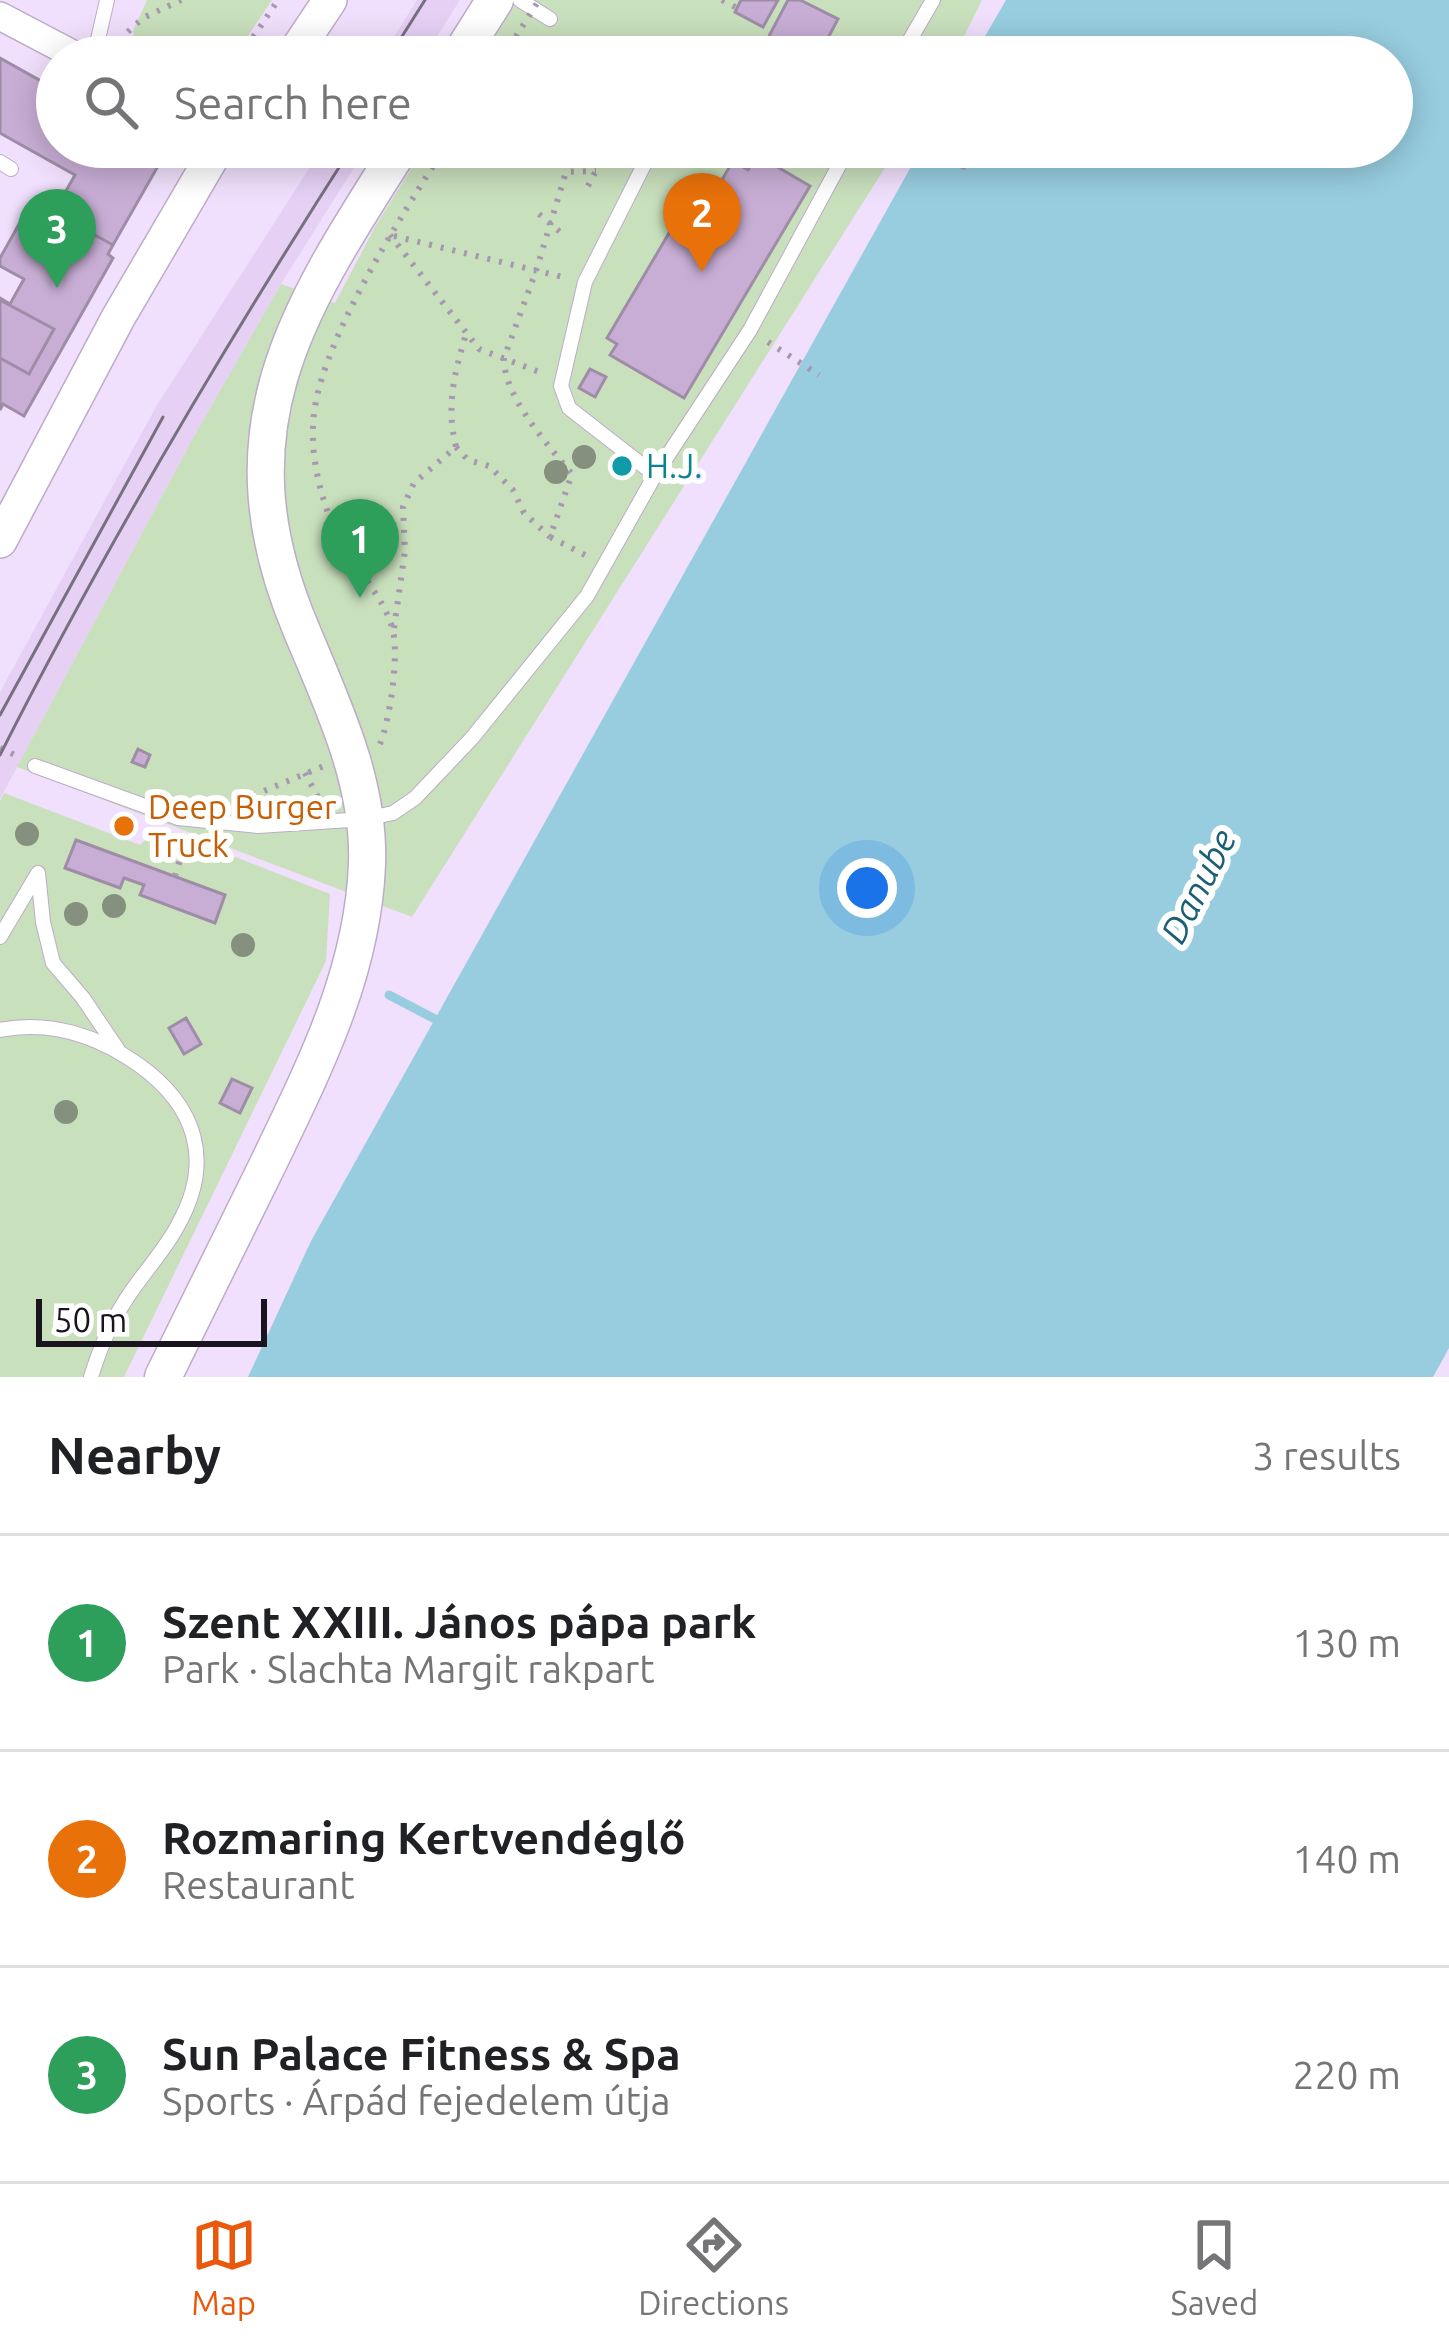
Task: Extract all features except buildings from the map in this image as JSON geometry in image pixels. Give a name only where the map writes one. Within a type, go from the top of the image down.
[{"type":"main road","points":[[472,36],[495,0]]},
{"type":"main road","points":[[163,1377],[344,997],[360,937],[367,858],[365,819],[352,756],[287,588],[271,526],[266,427],[295,329],[323,269],[388,168]]},
{"type":"street","points":[[306,36],[330,0]]},
{"type":"street","points":[[0,16],[38,36]]},
{"type":"street","points":[[0,541],[118,318],[206,168]]},
{"type":"lane","points":[[99,36],[107,0]]},
{"type":"lane","points":[[520,0],[550,19]]},
{"type":"lane","points":[[912,36],[933,0]]},
{"type":"lane","points":[[34,766],[178,818],[258,826],[365,819],[393,813],[415,798],[472,738],[586,596],[655,475],[750,331],[838,168]]},
{"type":"lane","points":[[642,169],[585,282],[562,397],[569,408],[655,475]]},
{"type":"lane","points":[[0,938],[38,873],[52,963],[118,1050]]},
{"type":"lane","points":[[0,1030],[35,1024],[118,1050],[157,1078],[186,1110],[197,1146],[196,1183],[178,1226],[122,1304],[91,1377]]},
{"type":"path","points":[[123,36],[142,18],[181,0]]},
{"type":"path","points":[[254,36],[278,0]]},
{"type":"path","points":[[516,36],[539,0]]},
{"type":"path","points":[[722,0],[737,8]]},
{"type":"path","points":[[394,631],[342,545],[326,503],[312,430],[314,406],[327,367],[395,225],[432,168]]},
{"type":"path","points":[[588,186],[598,168]]},
{"type":"path","points":[[638,168],[642,169]]},
{"type":"path","points":[[566,172],[596,171]]},
{"type":"path","points":[[539,214],[560,232]]},
{"type":"path","points":[[390,235],[536,271]]},
{"type":"path","points":[[390,235],[478,349],[562,380]]},
{"type":"path","points":[[750,331],[819,375]]},
{"type":"path","points":[[466,334],[451,382],[449,420],[456,447],[468,460],[489,466],[513,490],[524,513],[550,537]]},
{"type":"path","points":[[352,756],[383,740],[405,551],[403,507],[414,483],[456,447]]},
{"type":"path","points":[[226,806],[305,773]]},
{"type":"path","points":[[175,876],[182,854]]},
{"type":"shaded area","points":[[417,0],[460,0],[437,36],[394,36]]},
{"type":"shaded area","points":[[309,168],[354,168],[193,438],[0,799],[0,692],[157,405]]},
{"type":"green space","points":[[147,0],[272,0],[248,36],[134,36]]},
{"type":"green space","points":[[518,0],[982,0],[964,36],[495,36]]},
{"type":"green space","points":[[412,168],[885,168],[412,917],[17,767],[281,284],[335,303]]},
{"type":"green space","points":[[4,793],[140,845],[159,827],[330,894],[326,961],[124,1377],[0,1377],[0,801]]},
{"type":"water","name":"Danube","points":[[1006,0],[1449,0],[1449,1348],[1433,1377],[248,1377],[311,1241],[910,168],[1413,168],[1413,36],[985,36]]},
{"type":"waterway","points":[[389,995],[435,1019]]},
{"type":"tram line","points":[[402,36],[425,0]]},
{"type":"tram line","points":[[0,755],[168,446],[339,168]]},
{"type":"tram line","points":[[0,715],[163,417]]},
{"type":"place","name":"Rozmaring Kertvendéglő","points":[[702,272]]},
{"type":"place","name":"Sun Palace Fitness & Spa","points":[[57,288]]},
{"type":"place","name":"H.J.","points":[[622,466]]},
{"type":"place","name":"Szent XXIII. János pápa park","points":[[360,598]]},
{"type":"place","name":"Deep Burger Truck","points":[[124,826]]}]
